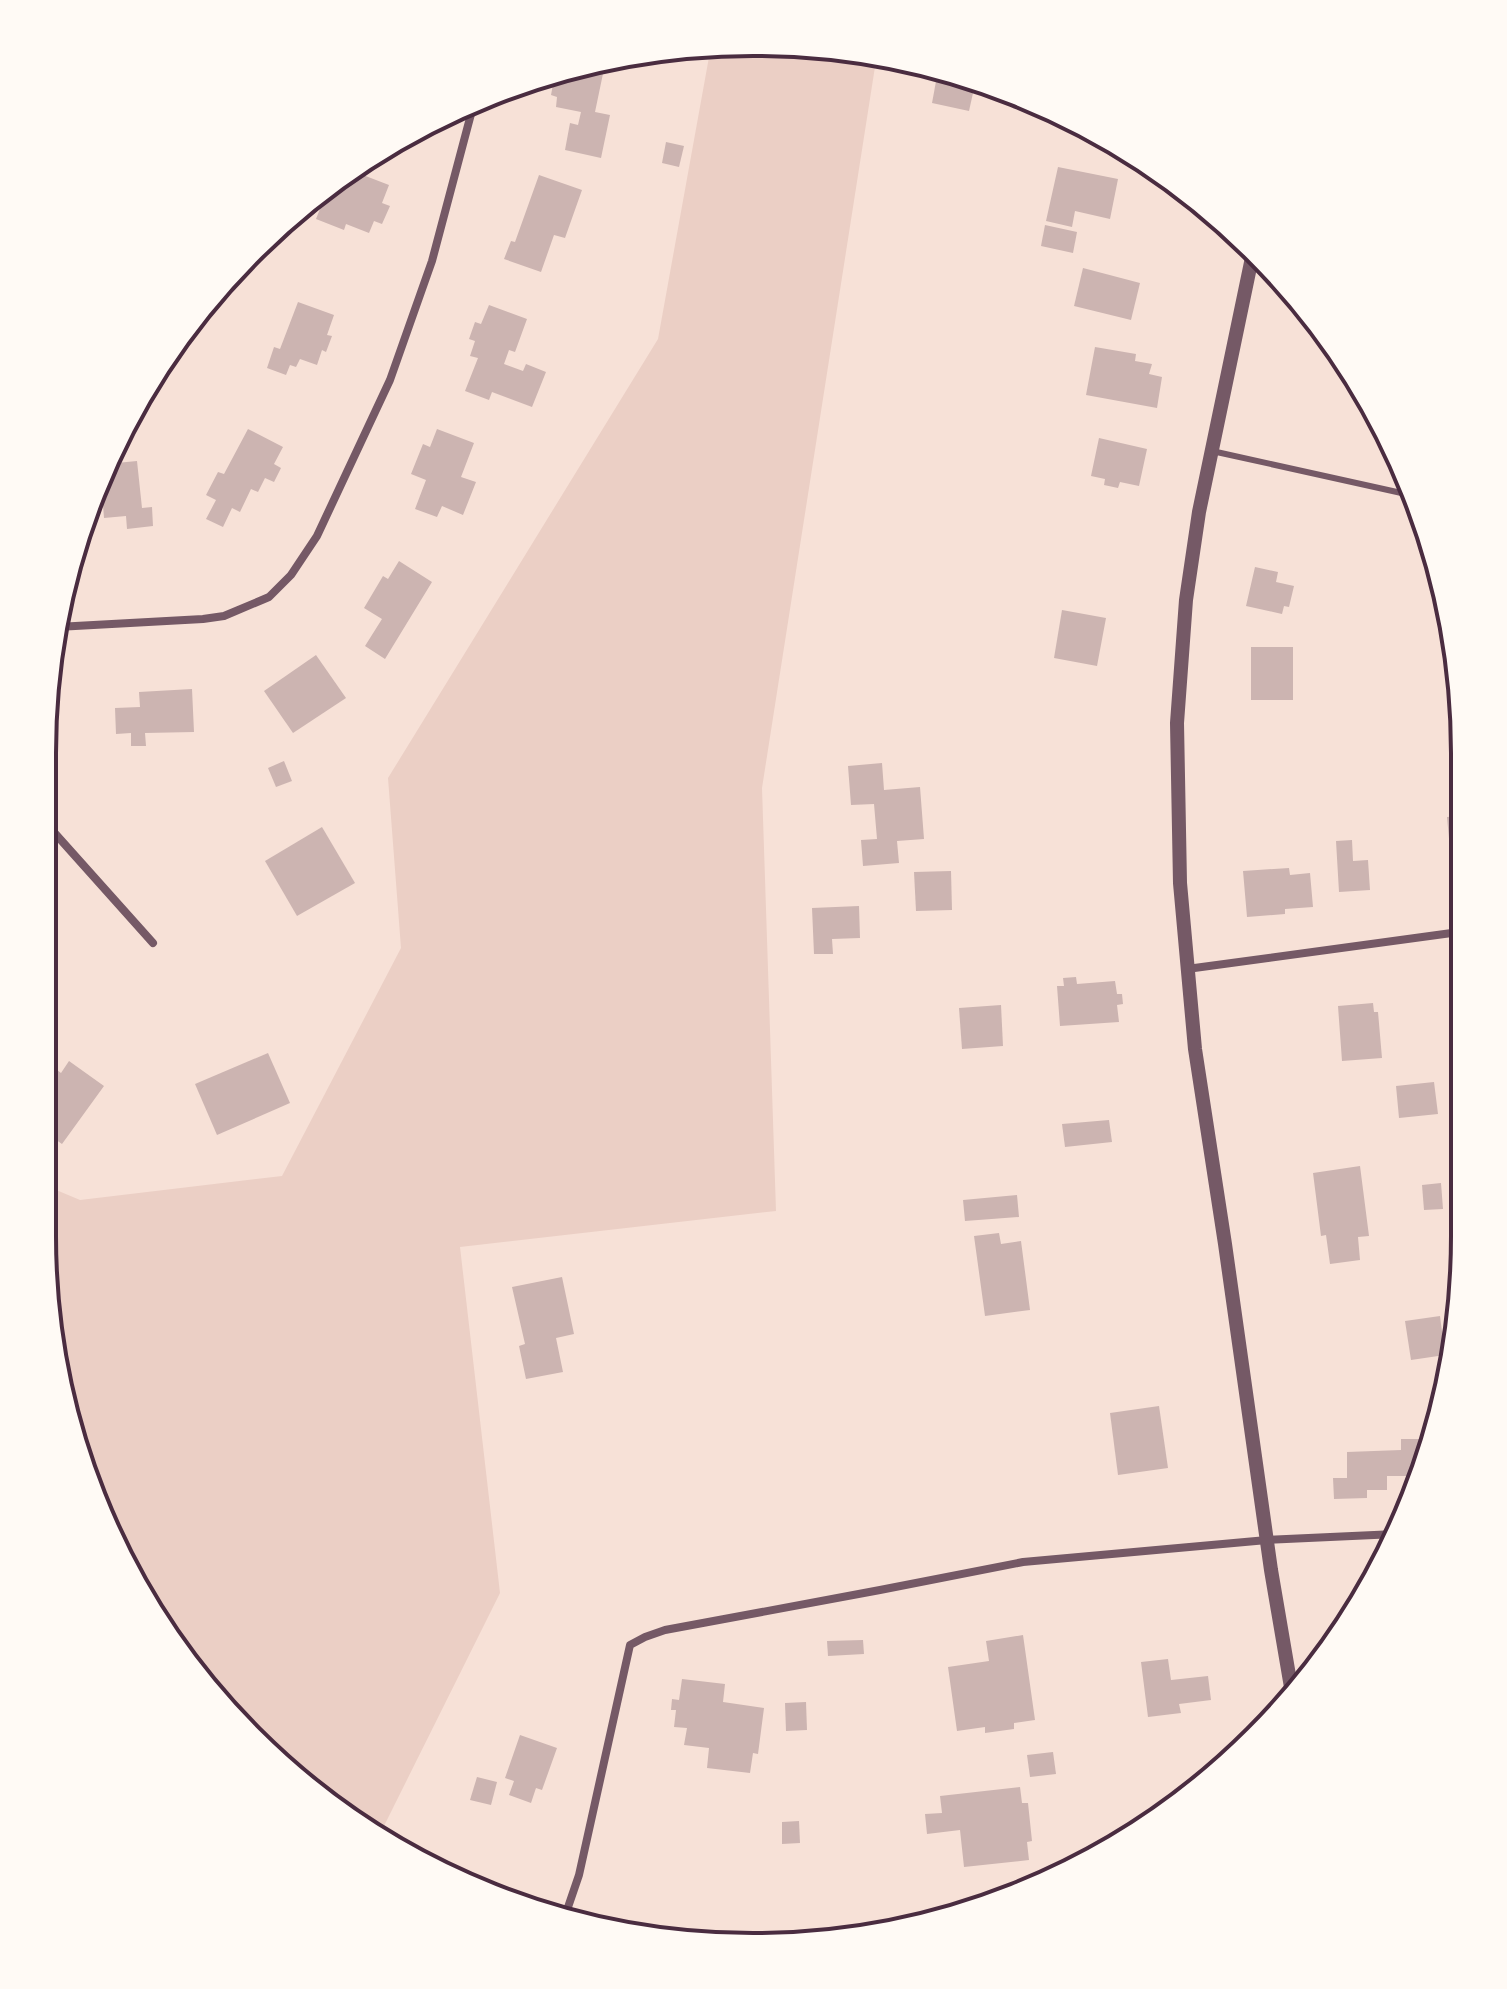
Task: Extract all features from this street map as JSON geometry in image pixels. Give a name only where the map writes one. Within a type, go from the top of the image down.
[{"type":"street","points":[[68,626],[224,616],[269,597],[291,575],[317,536],[390,380],[432,261],[470,117]]},
{"type":"street","points":[[1251,264],[1199,512],[1186,600],[1179,682],[1177,765],[1180,883],[1195,1049],[1290,1681]]},
{"type":"street","points":[[56,835],[153,943]]},
{"type":"street","points":[[1187,969],[1451,933]]},
{"type":"street","points":[[568,1907],[579,1875],[630,1645],[645,1637],[665,1630],[1023,1562],[1267,1540],[1383,1535]]},
{"type":"lane","points":[[1212,451],[1400,493]]},
{"type":"shaded area","points":[[709,57],[799,57],[875,67],[762,788],[776,1211],[460,1247],[500,1593],[384,1826],[329,1789],[294,1760],[229,1695],[174,1623],[128,1544],[93,1460],[69,1372],[57,1281],[56,1190],[80,1200],[282,1176],[401,948],[388,778],[658,339]]},
{"type":"building","points":[[603,72],[595,112],[610,115],[601,158],[565,150],[570,123],[578,125],[581,112],[556,107],[557,97],[551,95],[553,86]]},
{"type":"building","points":[[936,81],[973,92],[969,111],[932,103]]},
{"type":"building","points":[[666,142],[684,146],[679,167],[662,163]]},
{"type":"building","points":[[1058,167],[1118,179],[1110,219],[1075,211],[1072,227],[1046,221]]},
{"type":"building","points":[[364,175],[389,185],[382,203],[390,206],[382,224],[374,221],[369,233],[346,224],[344,230],[316,219],[321,207]]},
{"type":"building","points":[[539,175],[582,190],[565,238],[554,235],[541,272],[504,259],[511,241],[515,242]]},
{"type":"building","points":[[1045,225],[1077,232],[1073,253],[1041,246]]},
{"type":"building","points":[[1083,268],[1140,283],[1131,320],[1074,306]]},
{"type":"building","points":[[298,302],[334,315],[327,335],[332,336],[326,352],[322,350],[317,365],[300,359],[296,367],[290,365],[286,375],[267,368],[274,347],[280,349]]},
{"type":"building","points":[[489,305],[527,319],[515,352],[509,350],[504,364],[523,371],[526,364],[546,372],[532,407],[492,392],[489,400],[465,391],[478,358],[470,356],[475,341],[469,339],[475,322],[481,324]]},
{"type":"building","points":[[1095,347],[1136,354],[1135,361],[1152,364],[1149,374],[1162,377],[1157,408],[1086,395]]},
{"type":"building","points":[[248,429],[283,447],[274,464],[281,468],[274,482],[265,478],[258,492],[251,489],[240,512],[232,508],[223,527],[206,519],[216,500],[206,495],[218,472],[224,474]]},
{"type":"building","points":[[437,429],[474,443],[461,477],[476,482],[463,515],[442,506],[437,517],[415,509],[426,480],[411,474],[423,444],[430,447]]},
{"type":"building","points":[[1099,438],[1147,449],[1139,486],[1120,482],[1118,488],[1104,485],[1105,479],[1091,476]]},
{"type":"building","points":[[137,461],[142,508],[152,507],[153,526],[127,529],[126,516],[104,518],[102,505],[120,463]]},
{"type":"building","points":[[399,561],[432,582],[385,659],[365,646],[382,619],[364,608],[383,576],[388,579]]},
{"type":"building","points":[[1255,567],[1278,572],[1276,582],[1294,586],[1289,607],[1284,606],[1282,614],[1246,606]]},
{"type":"building","points":[[1062,610],[1106,618],[1097,666],[1054,658]]},
{"type":"building","points":[[1251,647],[1293,647],[1293,700],[1251,700]]},
{"type":"building","points":[[316,655],[346,698],[293,733],[264,691]]},
{"type":"building","points":[[192,689],[194,732],[145,733],[146,746],[131,746],[131,733],[116,734],[115,708],[140,707],[139,692]]},
{"type":"building","points":[[284,761],[292,781],[276,787],[268,768]]},
{"type":"building","points":[[882,763],[884,790],[920,787],[924,839],[897,841],[899,863],[863,866],[861,840],[877,839],[874,804],[851,805],[848,766]]},
{"type":"building","points":[[1447,817],[1451,817],[1451,860]]},
{"type":"building","points":[[322,827],[355,883],[297,916],[265,861]]},
{"type":"building","points":[[1352,840],[1353,861],[1368,860],[1370,890],[1339,892],[1336,841]]},
{"type":"building","points":[[1289,868],[1290,875],[1310,873],[1313,907],[1285,909],[1285,914],[1247,917],[1243,871]]},
{"type":"building","points":[[951,871],[952,910],[916,911],[914,872]]},
{"type":"building","points":[[859,906],[860,938],[832,939],[833,954],[814,954],[812,908]]},
{"type":"building","points":[[1076,977],[1077,984],[1115,981],[1123,1004],[1117,1005],[1119,1022],[1060,1026],[1057,986],[1064,986],[1063,978]]},
{"type":"building","points":[[1373,1003],[1374,1012],[1378,1012],[1382,1058],[1342,1061],[1338,1006]]},
{"type":"building","points":[[1001,1005],[1003,1046],[962,1049],[959,1008]]},
{"type":"building","points":[[268,1053],[290,1103],[217,1135],[195,1084]]},
{"type":"building","points":[[69,1061],[104,1086],[62,1144],[56,1140],[56,1069],[61,1073]]},
{"type":"building","points":[[1434,1082],[1438,1114],[1399,1118],[1396,1086]]},
{"type":"building","points":[[1109,1120],[1112,1142],[1065,1147],[1062,1124]]},
{"type":"building","points":[[1360,1166],[1369,1236],[1358,1237],[1360,1260],[1330,1264],[1326,1235],[1321,1236],[1313,1173]]},
{"type":"building","points":[[1441,1183],[1443,1209],[1424,1210],[1422,1185]]},
{"type":"building","points":[[1017,1195],[1019,1217],[965,1221],[963,1200]]},
{"type":"building","points":[[999,1233],[1001,1244],[1021,1241],[1030,1310],[985,1316],[974,1236]]},
{"type":"building","points":[[562,1277],[574,1334],[556,1338],[563,1372],[526,1379],[519,1346],[525,1344],[512,1287]]},
{"type":"building","points":[[1440,1316],[1443,1340],[1441,1356],[1411,1360],[1405,1321]]},
{"type":"building","points":[[1159,1406],[1168,1468],[1118,1475],[1110,1413]]},
{"type":"building","points":[[1401,1439],[1420,1439],[1407,1480],[1406,1476],[1387,1476],[1387,1490],[1367,1490],[1367,1498],[1334,1499],[1333,1478],[1347,1478],[1347,1452],[1401,1450]]},
{"type":"building","points":[[1023,1635],[1035,1720],[1014,1723],[1014,1729],[985,1733],[985,1727],[957,1731],[948,1667],[989,1661],[986,1641]]},
{"type":"building","points":[[863,1640],[864,1654],[828,1656],[827,1641]]},
{"type":"building","points":[[1168,1659],[1171,1680],[1208,1676],[1211,1700],[1179,1704],[1181,1713],[1148,1717],[1141,1662]]},
{"type":"building","points":[[682,1679],[725,1684],[723,1702],[764,1708],[758,1754],[753,1753],[750,1773],[707,1768],[709,1748],[684,1745],[687,1728],[674,1727],[676,1710],[671,1710],[672,1699],[679,1700]]},
{"type":"building","points":[[806,1702],[807,1730],[786,1731],[785,1703]]},
{"type":"building","points":[[520,1735],[557,1748],[542,1790],[536,1788],[531,1803],[509,1795],[514,1781],[505,1778]]},
{"type":"building","points":[[1053,1752],[1056,1774],[1030,1777],[1027,1755]]},
{"type":"building","points":[[477,1777],[497,1782],[491,1805],[470,1800]]},
{"type":"building","points":[[1020,1787],[1022,1803],[1028,1803],[1032,1841],[1027,1842],[1029,1860],[964,1867],[960,1830],[927,1834],[925,1814],[942,1813],[940,1796]]},
{"type":"building","points":[[799,1821],[800,1843],[782,1844],[782,1822]]}]
